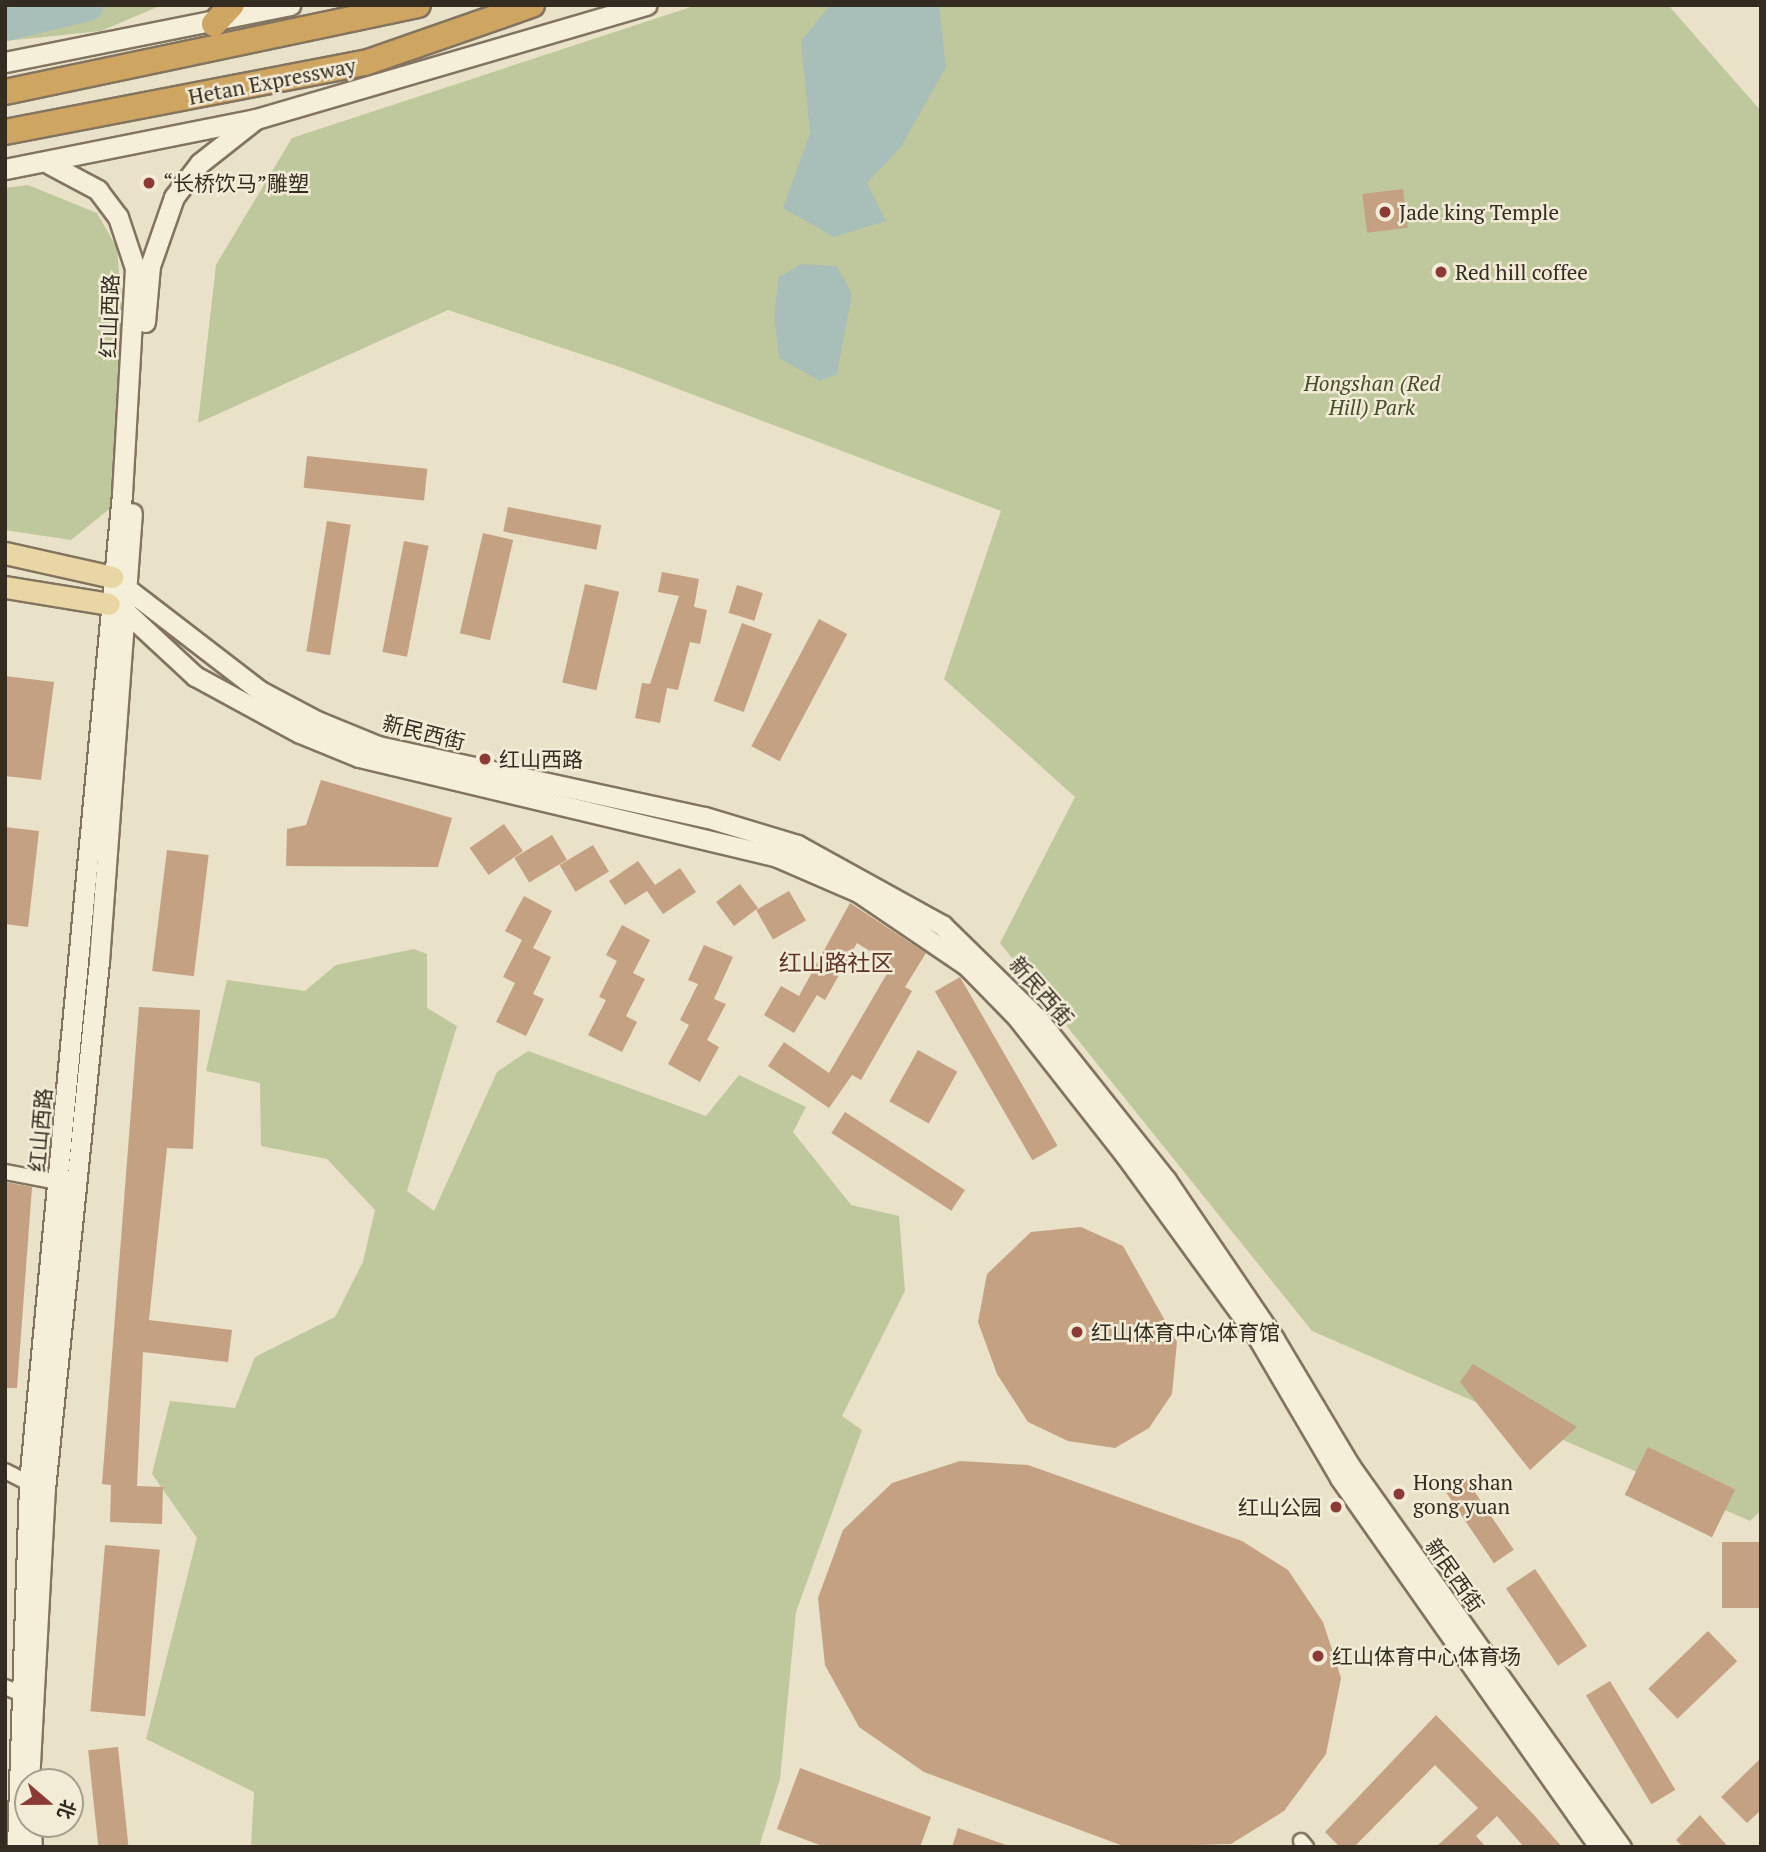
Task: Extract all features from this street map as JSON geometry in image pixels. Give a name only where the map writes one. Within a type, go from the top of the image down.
[{"type":"highway","points":[[214,24],[232,5]]},
{"type":"highway","name":"Hetan Expressway","points":[[5,92],[418,5]]},
{"type":"highway","name":"Hetan Expressway","points":[[5,132],[365,63],[532,5]]},
{"type":"main road","points":[[5,62],[214,24],[290,5]]},
{"type":"main road","points":[[5,169],[48,164],[256,119],[647,5]]},
{"type":"main road","name":"红山西路","points":[[119,580],[144,326],[160,230],[174,197],[200,163],[256,119]]},
{"type":"main road","name":"红山西路","points":[[30,1768],[45,1489],[99,961],[135,268],[118,217],[98,190],[48,164]]},
{"type":"main road","points":[[5,553],[119,580]]},
{"type":"main road","name":"新民西街","points":[[119,580],[260,691],[317,720],[378,746],[705,817],[797,845],[942,925],[1038,1019],[1166,1180],[1274,1339],[1350,1466],[1620,1847]]},
{"type":"main road","points":[[5,587],[117,608]]},
{"type":"main road","name":"红山西路","points":[[17,1847],[12,1690],[58,1182],[117,608]]},
{"type":"main road","name":"新民西街","points":[[117,608],[195,676],[300,733],[359,757],[775,856],[858,892],[967,965],[1017,1017],[1109,1134],[1250,1327],[1340,1478],[1599,1847]]},
{"type":"street","points":[[5,1172],[58,1182]]},
{"type":"street","points":[[5,1471],[29,1483]]},
{"type":"green space","points":[[5,5],[162,5],[101,31],[5,41]]},
{"type":"green space","name":"Hongshan (Red Hill) Park","points":[[697,5],[1668,5],[1761,111],[1761,1511],[1750,1521],[1312,1331],[1000,943],[1075,797],[944,679],[1001,511],[620,367],[448,310],[198,423],[216,265],[292,138]]},
{"type":"green space","points":[[28,185],[97,213],[117,248],[126,355],[113,506],[71,540],[5,530],[5,188]]},
{"type":"green space","points":[[414,949],[427,954],[427,1008],[457,1026],[407,1191],[434,1211],[497,1072],[528,1051],[706,1116],[739,1075],[806,1107],[793,1132],[851,1205],[899,1216],[905,1291],[842,1416],[862,1430],[796,1612],[780,1779],[759,1847],[251,1847],[254,1792],[146,1739],[197,1538],[152,1474],[170,1401],[235,1408],[255,1357],[335,1317],[363,1262],[375,1210],[327,1159],[261,1146],[260,1083],[206,1071],[227,980],[305,991],[336,965]]},
{"type":"water","points":[[830,5],[939,5],[946,67],[901,147],[867,183],[886,221],[834,237],[783,208],[810,133],[801,41]]},
{"type":"water","points":[[801,264],[837,266],[852,294],[837,374],[820,381],[779,358],[774,314],[779,277]]},
{"type":"building","name":"Jade king Temple","points":[[1403,189],[1408,228],[1367,233],[1362,194]]},
{"type":"building","points":[[307,456],[427,469],[424,500],[304,488]]},
{"type":"building","points":[[508,507],[601,525],[596,550],[503,532]]},
{"type":"building","points":[[327,521],[351,525],[330,655],[306,651]]},
{"type":"building","points":[[483,533],[513,540],[490,640],[460,633]]},
{"type":"building","points":[[404,541],[429,546],[407,657],[382,652]]},
{"type":"building","points":[[662,572],[699,579],[694,607],[707,610],[700,644],[690,642],[678,690],[667,688],[660,723],[635,718],[642,683],[650,684],[679,596],[658,592]]},
{"type":"building","points":[[585,584],[619,592],[596,690],[562,682]]},
{"type":"building","points":[[737,585],[763,593],[754,621],[729,613]]},
{"type":"building","points":[[819,619],[847,634],[780,761],[751,746]]},
{"type":"building","points":[[742,623],[772,634],[744,712],[714,701]]},
{"type":"building","points":[[5,676],[54,682],[41,780],[5,776]]},
{"type":"building","points":[[321,780],[452,818],[438,867],[286,866],[287,829],[306,825]]},
{"type":"building","points":[[504,824],[523,851],[489,875],[470,848]]},
{"type":"building","points":[[5,827],[39,831],[28,927],[5,924]]},
{"type":"building","points":[[552,835],[567,860],[529,883],[514,858]]},
{"type":"building","points":[[593,845],[609,872],[576,892],[560,865]]},
{"type":"building","points":[[167,850],[209,855],[194,976],[152,971]]},
{"type":"building","points":[[638,861],[655,885],[680,868],[696,892],[663,914],[647,891],[625,905],[609,881]]},
{"type":"building","points":[[740,884],[758,908],[734,926],[716,902]]},
{"type":"building","points":[[789,891],[806,920],[773,939],[756,910]]},
{"type":"building","points":[[524,896],[552,911],[533,948],[551,957],[533,994],[544,999],[526,1036],[496,1022],[515,983],[503,977],[522,940],[505,931]]},
{"type":"building","points":[[850,903],[926,953],[905,987],[912,991],[861,1080],[852,1075],[829,1108],[768,1066],[784,1042],[829,1073],[892,965],[857,943],[825,1000],[817,995],[794,1033],[764,1015],[781,986],[799,996]]},
{"type":"building","points":[[622,925],[650,940],[633,973],[645,979],[626,1016],[637,1022],[622,1052],[588,1035],[606,1000],[599,997],[617,961],[606,955]]},
{"type":"building","points":[[704,945],[733,957],[714,999],[726,1004],[707,1040],[719,1047],[700,1082],[668,1064],[689,1025],[680,1020],[698,984],[688,980]]},
{"type":"building","points":[[960,977],[1058,1146],[1032,1160],[935,992]]},
{"type":"building","points":[[139,1007],[200,1010],[193,1149],[167,1148],[149,1320],[232,1330],[228,1362],[143,1352],[137,1486],[163,1487],[162,1524],[110,1522],[111,1485],[102,1484]]},
{"type":"building","points":[[918,1050],[957,1072],[929,1123],[889,1102]]},
{"type":"building","points":[[845,1112],[965,1190],[951,1211],[831,1133]]},
{"type":"building","points":[[5,1182],[32,1187],[17,1388],[5,1388]]},
{"type":"building","name":"红山体育中心体育馆","points":[[1081,1227],[1123,1246],[1177,1342],[1172,1394],[1149,1428],[1115,1448],[1068,1441],[1028,1422],[997,1374],[978,1322],[987,1274],[1031,1232]]},
{"type":"building","points":[[1473,1364],[1577,1427],[1530,1470],[1460,1382]]},
{"type":"building","points":[[1648,1447],[1735,1490],[1712,1537],[1625,1495]]},
{"type":"building","points":[[960,1461],[1028,1465],[1242,1541],[1288,1570],[1323,1622],[1341,1678],[1326,1754],[1284,1811],[1231,1844],[1126,1847],[924,1772],[859,1727],[825,1665],[818,1598],[843,1530],[892,1483]]},
{"type":"building","points":[[1464,1476],[1514,1550],[1494,1563],[1444,1489]]},
{"type":"building","points":[[1722,1542],[1761,1542],[1761,1608],[1722,1608]]},
{"type":"building","points":[[105,1545],[160,1550],[145,1716],[90,1711]]},
{"type":"building","points":[[1535,1569],[1587,1646],[1558,1666],[1506,1589]]},
{"type":"building","points":[[1708,1631],[1737,1661],[1677,1719],[1648,1689]]},
{"type":"building","points":[[1610,1681],[1675,1790],[1651,1804],[1586,1695]]},
{"type":"building","points":[[1436,1715],[1562,1847],[1524,1847],[1497,1816],[1476,1836],[1486,1847],[1436,1847],[1478,1808],[1435,1765],[1354,1847],[1340,1847],[1325,1832]]},
{"type":"building","points":[[118,1747],[128,1846],[98,1847],[88,1750]]},
{"type":"building","points":[[1761,1758],[1761,1810],[1747,1823],[1721,1797]]},
{"type":"building","points":[[800,1768],[931,1817],[920,1847],[825,1847],[777,1829]]},
{"type":"building","points":[[1700,1815],[1728,1847],[1683,1847],[1676,1840]]},
{"type":"building","points":[[958,1828],[1006,1845],[1006,1847],[952,1847]]},
{"type":"waterway","points":[[5,25],[88,5]]},
{"type":"place","name":"“长桥饮马”雕塑","points":[[149,183]]},
{"type":"place","name":"Jade king Temple","points":[[1385,212]]},
{"type":"place","name":"Red hill coffee","points":[[1441,272]]},
{"type":"place","name":"红山西路","points":[[485,759]]},
{"type":"place","name":"红山体育中心体育馆","points":[[1077,1332]]},
{"type":"place","name":"Hong shan gong yuan","points":[[1399,1494]]},
{"type":"place","name":"红山公园","points":[[1336,1507]]},
{"type":"place","name":"红山体育中心体育场","points":[[1318,1656]]},
{"type":"district","name":"红山路社区","points":[[836,963]]}]
